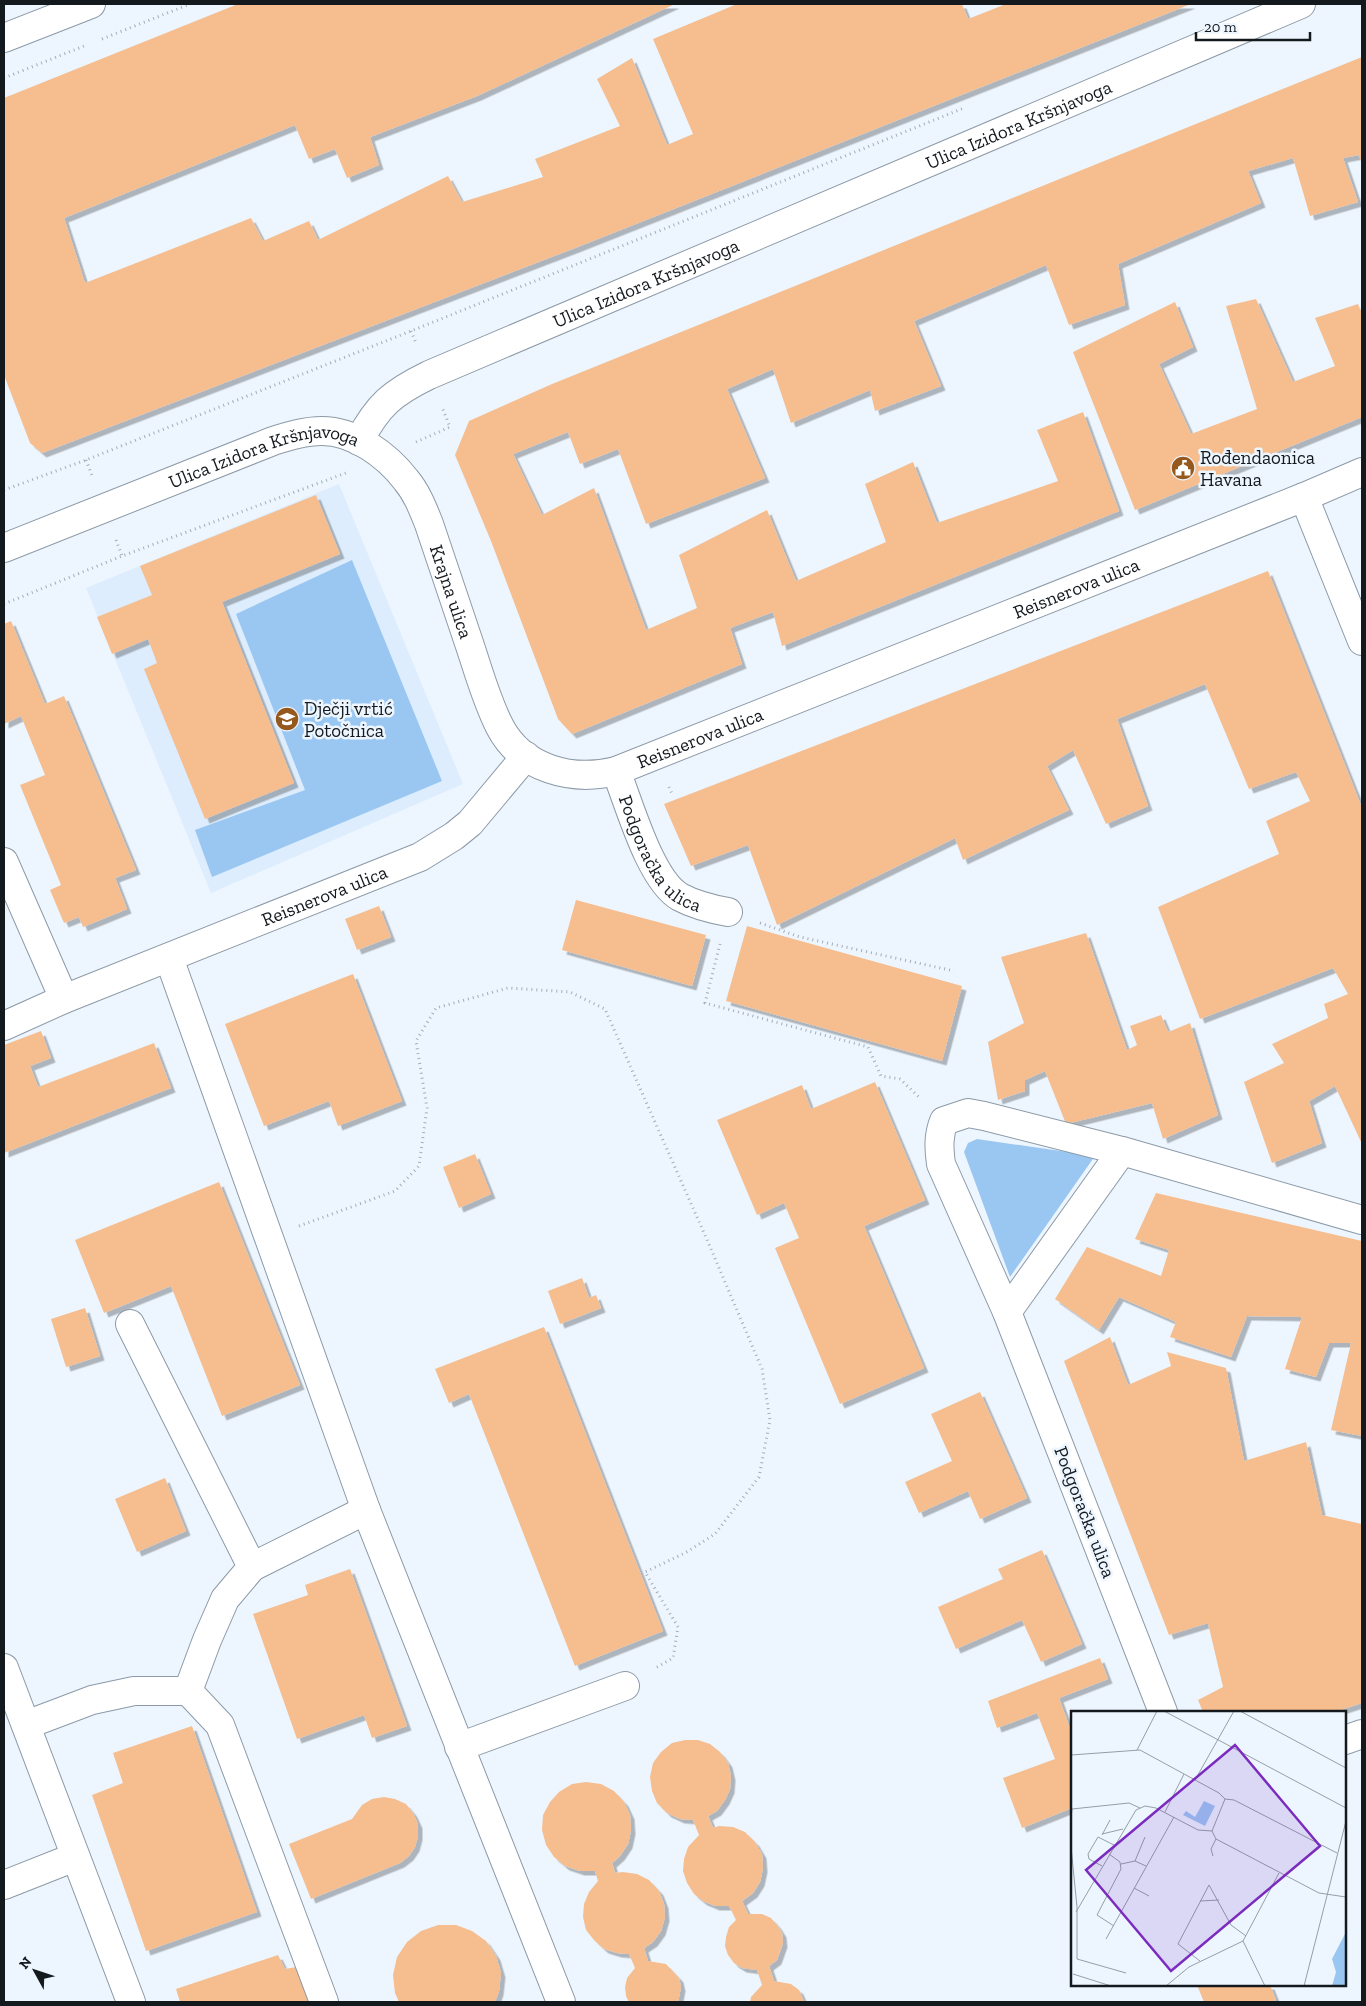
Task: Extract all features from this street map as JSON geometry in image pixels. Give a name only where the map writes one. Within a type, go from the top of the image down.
[{"type":"street","points":[[4,38],[91,4]]},
{"type":"street","name":"Ulica Izidora Kršnjavoga","points":[[4,547],[282,438],[300,433],[322,431],[342,434],[359,441],[375,412],[389,398],[406,386],[429,375],[1301,4]]},
{"type":"street","name":"Krajna ulica","points":[[359,441],[382,456],[406,480],[418,499],[429,524],[485,689],[500,727],[513,744],[526,756]]},
{"type":"street","name":"Reisnerova ulica","points":[[4,1026],[64,999],[420,857],[454,836],[470,823],[526,756],[550,769],[565,774],[599,775],[616,771],[1304,497],[1362,472]]},
{"type":"street","points":[[1304,497],[1362,641]]},
{"type":"street","name":"Podgoračka ulica","points":[[616,771],[652,863],[664,883],[679,896],[700,906],[728,912]]},
{"type":"street","points":[[4,862],[64,999]]},
{"type":"street","points":[[169,958],[366,1510],[561,2002]]},
{"type":"street","points":[[944,1121],[968,1113],[1122,1151],[1362,1220]]},
{"type":"street","name":"Podgoračka ulica","points":[[944,1121],[938,1147],[941,1164],[1007,1312],[1163,1711]]},
{"type":"street","points":[[1007,1312],[1122,1151]]},
{"type":"street","points":[[130,1324],[252,1567]]},
{"type":"street","points":[[188,1691],[225,1599],[252,1567],[366,1510]]},
{"type":"street","points":[[4,1668],[131,2002]]},
{"type":"street","points":[[459,1747],[625,1686]]},
{"type":"street","points":[[26,1725],[92,1700],[134,1691],[188,1691],[220,1725],[324,2002]]},
{"type":"street","points":[[1346,1740],[1362,1734]]},
{"type":"street","points":[[4,1885],[75,1857]]},
{"type":"path","points":[[4,490],[86,460],[410,331],[973,104]]},
{"type":"path","points":[[4,604],[122,556],[346,473],[450,427],[410,331]]},
{"type":"path","points":[[944,1121],[900,1079],[881,1076],[868,1047],[705,1004],[728,912],[800,936],[954,971]]},
{"type":"path","points":[[268,1237],[395,1190],[419,1166],[427,1108],[416,1041],[436,1008],[508,988],[570,992],[605,1010],[762,1369],[770,1420],[759,1477],[715,1534],[685,1553],[645,1572],[678,1627],[673,1658],[625,1686]]},
{"type":"shaded area","name":"Dječji vrtić Potočnica","points":[[339,484],[463,784],[211,893],[86,588]]},
{"type":"shaded area","points":[[352,560],[442,781],[212,877],[195,830],[305,790],[236,614]]},
{"type":"shaded area","points":[[977,1139],[1095,1156],[1010,1277],[964,1152],[968,1143]]},
{"type":"building","points":[[238,4],[675,4],[477,96],[370,137],[379,165],[347,178],[335,149],[309,159],[295,125],[64,218],[85,283],[251,218],[263,241],[309,221],[318,240],[448,176],[462,202],[543,177],[535,159],[620,126],[597,79],[632,58],[667,145],[693,134],[653,39],[737,4],[962,4],[968,19],[1006,4],[1191,4],[575,248],[42,453],[30,443],[4,375],[4,98]]},
{"type":"building","points":[[1362,57],[1362,164],[1359,155],[1343,158],[1358,202],[1310,216],[1293,158],[1248,171],[1261,203],[1118,264],[1125,305],[1069,325],[1046,265],[914,321],[941,386],[875,411],[870,390],[791,423],[773,369],[727,389],[765,478],[646,524],[618,449],[580,464],[568,432],[513,454],[542,515],[594,488],[646,630],[697,608],[679,555],[767,510],[796,581],[886,542],[865,484],[913,462],[937,523],[1058,481],[1037,430],[1083,412],[1119,511],[782,646],[773,612],[730,628],[742,664],[572,734],[558,719],[491,541],[455,455],[469,421],[552,384]]},
{"type":"building","points":[[1256,299],[1293,382],[1335,366],[1315,318],[1358,304],[1362,314],[1362,417],[1135,510],[1073,352],[1175,302],[1193,347],[1159,364],[1191,434],[1257,409],[1226,306]]},
{"type":"building","points":[[316,495],[340,554],[222,602],[294,783],[205,819],[144,669],[157,663],[148,639],[112,654],[97,617],[152,595],[140,566]]},
{"type":"building","points":[[1268,571],[1362,808],[1362,1144],[1335,1086],[1309,1101],[1322,1143],[1272,1163],[1244,1082],[1284,1063],[1272,1044],[1328,1018],[1324,1004],[1348,994],[1333,968],[1200,1019],[1158,907],[1279,854],[1266,821],[1310,801],[1296,772],[1249,789],[1205,684],[1117,719],[1148,806],[1106,824],[1073,750],[1047,766],[1069,810],[963,860],[955,838],[777,925],[748,845],[691,866],[664,804]]},
{"type":"building","points":[[11,621],[45,704],[64,696],[136,870],[115,878],[127,909],[83,927],[79,917],[64,923],[50,890],[61,885],[20,785],[45,775],[21,716],[4,724],[4,624]]},
{"type":"building","points":[[576,900],[706,935],[692,986],[562,950]]},
{"type":"building","points":[[379,906],[391,937],[357,950],[345,919]]},
{"type":"building","points":[[747,926],[962,986],[942,1061],[726,1001]]},
{"type":"building","points":[[1086,933],[1127,1050],[1137,1045],[1130,1026],[1161,1015],[1168,1032],[1190,1023],[1218,1115],[1163,1139],[1152,1103],[1066,1124],[1045,1071],[1025,1080],[1025,1091],[998,1100],[988,1042],[1024,1023],[1001,957]]},
{"type":"building","points":[[353,974],[402,1101],[338,1126],[329,1101],[264,1126],[225,1024]]},
{"type":"building","points":[[41,1031],[51,1058],[30,1066],[38,1087],[154,1043],[171,1088],[4,1153],[4,1045]]},
{"type":"building","points":[[875,1082],[925,1200],[864,1226],[924,1368],[840,1404],[775,1248],[799,1238],[784,1203],[757,1215],[717,1120],[802,1085],[811,1109]]},
{"type":"building","points":[[475,1154],[491,1194],[459,1208],[443,1167]]},
{"type":"building","points":[[219,1182],[300,1385],[222,1416],[171,1286],[104,1313],[75,1240]]},
{"type":"building","points":[[1156,1193],[1362,1241],[1362,1436],[1331,1430],[1351,1343],[1329,1343],[1316,1377],[1285,1369],[1302,1317],[1247,1316],[1231,1357],[1170,1337],[1176,1322],[1119,1297],[1099,1330],[1055,1299],[1087,1247],[1161,1276],[1169,1250],[1135,1239]]},
{"type":"building","points":[[582,1278],[589,1298],[596,1295],[601,1308],[560,1324],[548,1291]]},
{"type":"building","points":[[85,1308],[100,1356],[66,1367],[51,1319]]},
{"type":"building","points":[[544,1327],[663,1631],[575,1666],[469,1394],[449,1403],[435,1369]]},
{"type":"building","points":[[1110,1337],[1128,1385],[1171,1366],[1167,1352],[1226,1368],[1244,1461],[1306,1442],[1322,1515],[1362,1524],[1362,1703],[1337,1711],[1203,1711],[1198,1700],[1223,1687],[1208,1623],[1169,1635],[1064,1361]]},
{"type":"building","points":[[980,1392],[1027,1498],[980,1519],[968,1491],[919,1513],[905,1482],[952,1461],[931,1414]]},
{"type":"building","points":[[165,1478],[186,1531],[137,1552],[115,1499]]},
{"type":"building","points":[[1042,1550],[1082,1644],[1041,1662],[1022,1620],[956,1649],[938,1607],[1003,1579],[998,1569]]},
{"type":"building","points":[[350,1569],[407,1726],[372,1738],[364,1715],[297,1739],[253,1614],[308,1595],[305,1585]]},
{"type":"building","points":[[1100,1658],[1108,1679],[1059,1698],[1071,1731],[1071,1808],[1022,1828],[1003,1778],[1055,1759],[1037,1713],[997,1728],[988,1701]]},
{"type":"building","points":[[192,1726],[257,1912],[146,1951],[92,1795],[123,1783],[113,1753]]},
{"type":"building","points":[[698,1740],[710,1744],[720,1752],[728,1763],[731,1776],[730,1789],[717,1811],[708,1816],[713,1828],[719,1826],[733,1827],[745,1832],[755,1842],[762,1854],[763,1868],[760,1882],[753,1893],[742,1901],[748,1914],[762,1914],[771,1918],[782,1933],[783,1943],[777,1960],[769,1966],[774,1981],[791,1984],[799,1990],[804,2002],[750,2002],[751,1997],[762,1985],[757,1970],[742,1968],[734,1963],[728,1955],[725,1946],[726,1937],[729,1927],[736,1920],[729,1906],[715,1906],[703,1901],[694,1894],[687,1883],[683,1871],[684,1859],[688,1847],[699,1835],[693,1820],[680,1819],[667,1813],[657,1803],[652,1791],[650,1777],[653,1763],[661,1752],[672,1743]]},
{"type":"building","points":[[586,1782],[601,1784],[614,1791],[624,1802],[630,1815],[631,1830],[628,1844],[620,1856],[612,1863],[615,1873],[637,1874],[649,1880],[659,1891],[664,1904],[665,1917],[661,1931],[653,1942],[644,1948],[648,1961],[666,1964],[679,1978],[681,1987],[678,2002],[629,2002],[625,1987],[627,1978],[635,1968],[629,1954],[604,1949],[586,1930],[583,1917],[584,1904],[589,1892],[598,1881],[595,1871],[580,1871],[565,1866],[554,1857],[546,1845],[542,1830],[543,1815],[550,1802],[559,1792],[572,1784]]},
{"type":"building","points":[[384,1797],[406,1804],[418,1824],[418,1836],[415,1847],[409,1856],[400,1863],[311,1899],[289,1844],[352,1819],[362,1805],[372,1799]]},
{"type":"building","points":[[438,1925],[456,1925],[472,1931],[486,1941],[496,1956],[501,1973],[499,1991],[495,2002],[399,2002],[395,1993],[393,1975],[397,1957],[407,1942],[421,1931]]},
{"type":"building","points":[[278,1955],[285,1969],[296,1967],[309,2002],[180,2002],[176,1989]]},
{"type":"building","points":[[1197,1986],[1270,1986],[1276,2000],[1271,2002],[1204,2002]]},
{"type":"place","name":"Rođendaonica Havana","points":[[1183,468]]},
{"type":"place","name":"Dječji vrtić Potočnica","points":[[287,719]]}]
